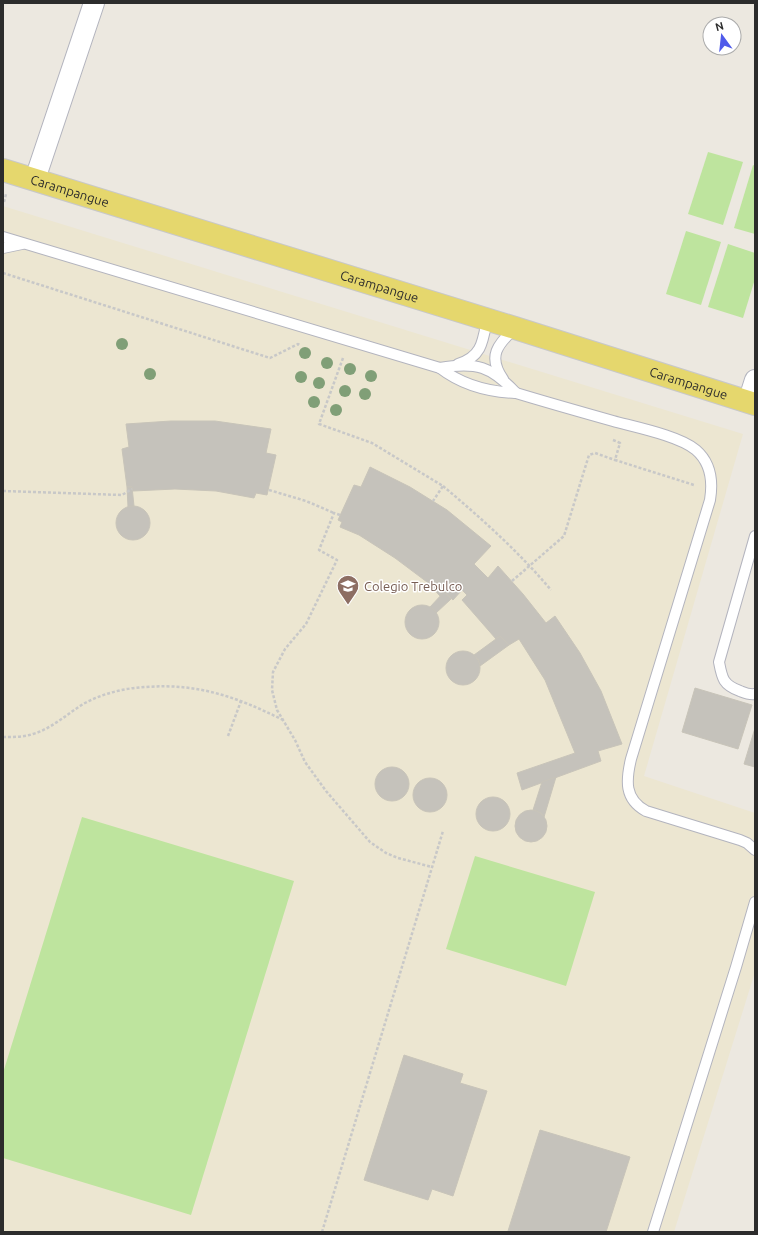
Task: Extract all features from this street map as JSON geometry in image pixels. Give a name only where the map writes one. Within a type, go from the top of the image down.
[{"type":"main road","name":"Carampangue","points":[[3,171],[35,179],[487,319],[752,403]]},
{"type":"street","points":[[35,179],[94,3]]},
{"type":"street","points":[[752,403],[755,380]]},
{"type":"lane","points":[[3,237],[22,244],[440,368],[460,381],[492,391],[516,393],[660,434],[689,444],[704,458],[708,468],[712,486],[710,500],[634,750],[628,772],[627,783],[629,792],[634,801],[646,811],[740,840],[747,843],[755,850]]},
{"type":"lane","points":[[3,248],[22,244]]},
{"type":"lane","points":[[440,368],[466,362],[477,353],[483,338],[487,319]]},
{"type":"lane","points":[[515,328],[504,339],[495,354],[496,366],[503,379],[516,393]]},
{"type":"lane","points":[[457,365],[482,368],[503,379]]},
{"type":"lane","points":[[755,536],[719,662],[722,678],[730,687],[750,695],[755,694]]},
{"type":"lane","points":[[653,1232],[755,902]]},
{"type":"path","points":[[3,273],[270,358],[298,344],[306,347]]},
{"type":"path","points":[[336,356],[343,358],[319,424],[372,443],[443,486],[462,502],[529,566],[551,590]]},
{"type":"path","points":[[605,438],[620,443],[615,460]]},
{"type":"path","points":[[512,581],[564,536],[589,456],[595,453],[694,485]]},
{"type":"path","points":[[433,501],[443,486]]},
{"type":"path","points":[[3,491],[122,495],[132,489]]},
{"type":"path","points":[[268,490],[340,515]]},
{"type":"path","points":[[334,513],[319,550],[337,560],[306,624],[285,650],[273,672],[272,690],[277,710],[295,740],[309,768],[326,791],[370,842],[386,853],[398,858],[432,867]]},
{"type":"path","points":[[3,737],[33,734],[49,727],[86,703],[110,693],[136,688],[166,686],[193,688],[216,692],[257,707],[283,720]]},
{"type":"path","points":[[228,736],[241,701]]},
{"type":"path","points":[[322,1232],[443,831]]},
{"type":"shaded area","name":"Colegio Trebulco","points":[[3,206],[743,434],[644,776],[755,813],[755,972],[674,1232],[3,1232]]},
{"type":"green space","points":[[708,152],[743,162],[723,225],[688,214]]},
{"type":"green space","points":[[753,165],[755,166],[755,234],[734,228]]},
{"type":"green space","points":[[686,231],[721,242],[701,305],[666,294]]},
{"type":"green space","points":[[728,244],[755,253],[755,279],[743,318],[708,307]]},
{"type":"green space","points":[[82,817],[294,881],[191,1215],[3,1158],[3,1073]]},
{"type":"green space","points":[[475,856],[595,892],[566,986],[446,949]]},
{"type":"building","points":[[171,421],[215,421],[271,429],[266,453],[276,455],[267,495],[256,493],[254,498],[216,491],[175,489],[133,491],[132,487],[127,487],[122,449],[129,447],[126,424]]},
{"type":"building","points":[[370,467],[410,487],[447,510],[491,546],[474,564],[488,578],[498,566],[546,623],[555,616],[580,653],[601,691],[622,744],[598,751],[601,761],[522,790],[517,773],[575,753],[545,680],[519,639],[509,645],[500,636],[496,639],[462,600],[467,595],[462,590],[453,600],[444,592],[440,596],[427,582],[395,558],[359,535],[340,527],[342,522],[338,520],[354,485],[361,487]]},
{"type":"building","points":[[127,487],[132,487],[134,506],[128,507]]},
{"type":"building","points":[[133,506],[145,511],[150,523],[145,535],[133,540],[121,535],[116,523],[121,511]]},
{"type":"building","points":[[444,592],[451,599],[436,613],[430,607]]},
{"type":"building","points":[[422,605],[434,610],[439,622],[434,634],[422,639],[410,634],[405,622],[410,610]]},
{"type":"building","points":[[500,636],[509,645],[480,666],[478,659],[474,655]]},
{"type":"building","points":[[463,651],[475,656],[480,668],[475,680],[463,685],[451,680],[446,668],[451,656]]},
{"type":"building","points":[[695,688],[752,705],[738,749],[682,732]]},
{"type":"building","points":[[755,728],[755,767],[744,764]]},
{"type":"building","points":[[392,767],[404,772],[409,784],[404,796],[392,801],[380,796],[375,784],[380,772]]},
{"type":"building","points":[[556,777],[544,817],[541,813],[533,810],[542,782]]},
{"type":"building","points":[[430,778],[442,783],[447,795],[442,807],[430,812],[418,807],[413,795],[418,783]]},
{"type":"building","points":[[493,797],[505,802],[510,814],[505,826],[493,831],[481,826],[476,814],[481,802]]},
{"type":"building","points":[[528,810],[534,810],[543,814],[547,826],[543,838],[534,842],[528,842],[519,838],[515,829],[515,823],[519,814]]},
{"type":"building","points":[[404,1055],[463,1074],[460,1083],[487,1091],[453,1196],[432,1189],[428,1200],[364,1180]]},
{"type":"building","points":[[540,1130],[630,1157],[606,1232],[508,1231]]},
{"type":"place","name":"Colegio Trebulco","points":[[348,606]]}]
